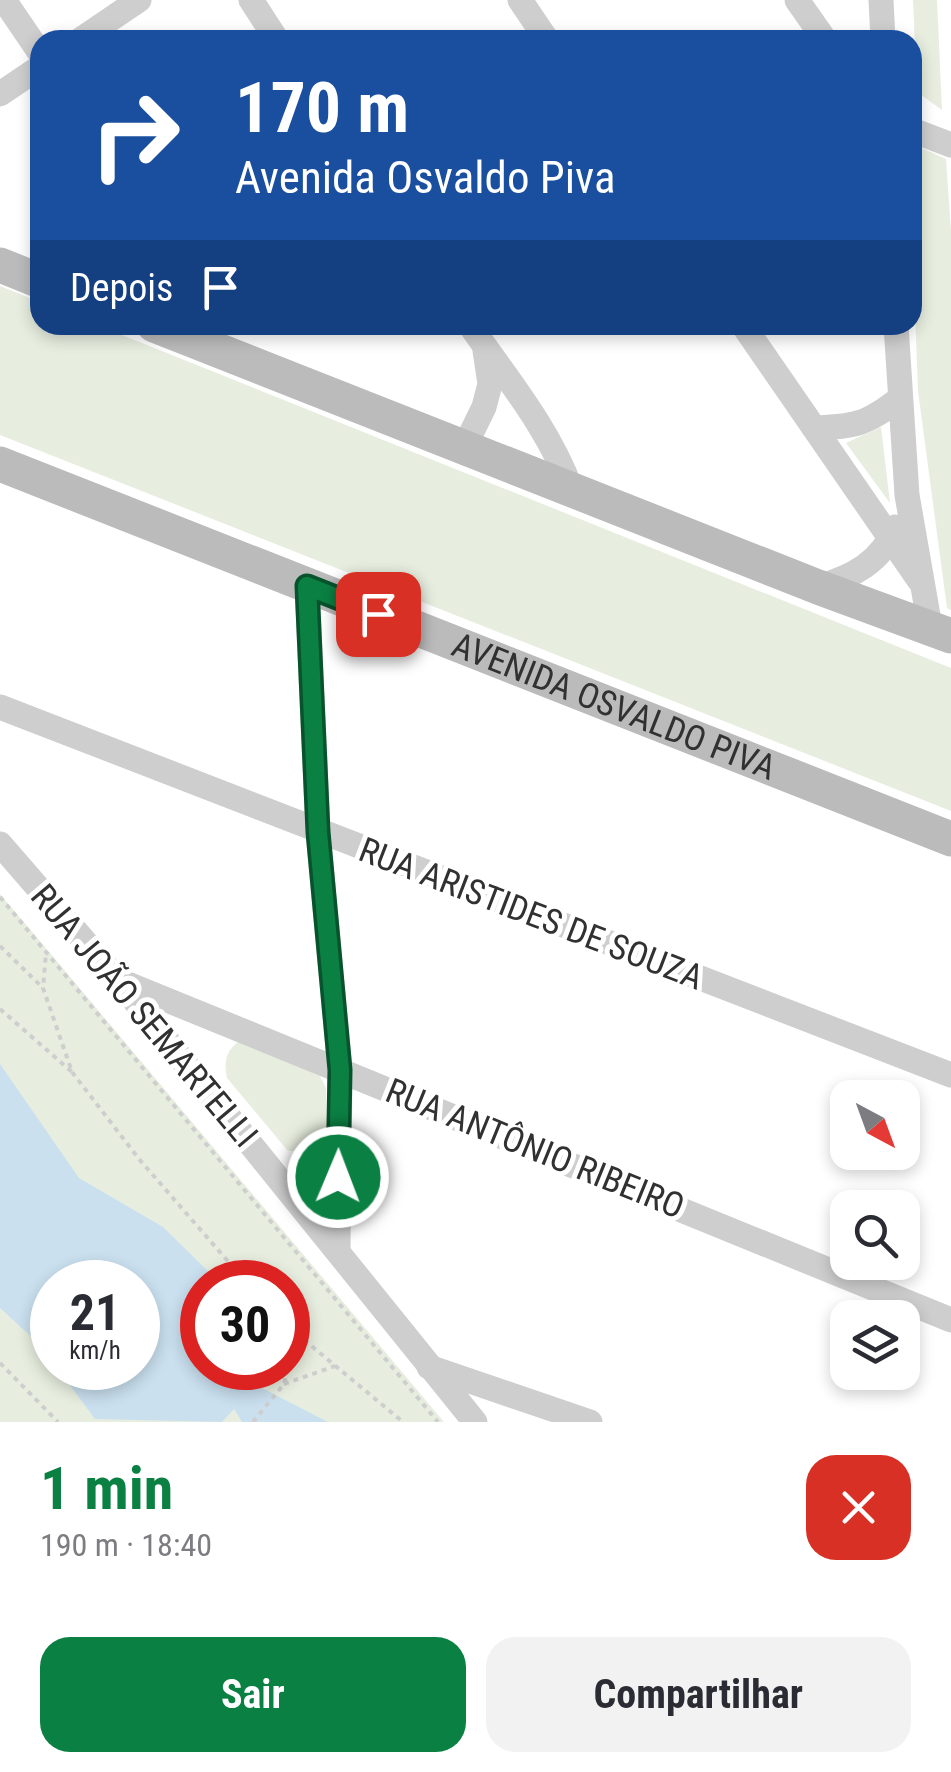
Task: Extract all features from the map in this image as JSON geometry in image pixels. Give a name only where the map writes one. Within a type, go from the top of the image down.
[{"type":"street","points":[[4,0],[30,38]]},
{"type":"street","points":[[95,30],[139,0]]},
{"type":"street","points":[[252,0],[272,30]]},
{"type":"street","points":[[520,0],[541,30]]},
{"type":"street","points":[[797,0],[818,30]]},
{"type":"street","points":[[881,0],[882,30]]},
{"type":"street","points":[[0,94],[30,74]]},
{"type":"street","points":[[922,134],[951,144]]},
{"type":"street","points":[[0,265],[30,276]]},
{"type":"street","points":[[179,335],[818,587],[940,631]]},
{"type":"street","points":[[464,448],[490,384],[477,335]]},
{"type":"street","points":[[477,335],[551,441],[571,489]]},
{"type":"street","points":[[750,335],[920,580]]},
{"type":"street","points":[[896,335],[907,494],[920,580],[940,631]]},
{"type":"street","points":[[814,428],[852,427],[874,419],[899,399]]},
{"type":"street","name":"AVENIDA OSVALDO PIVA","points":[[0,464],[951,839]]},
{"type":"street","points":[[818,587],[847,579],[881,554],[907,494]]},
{"type":"street","points":[[307,586],[318,832],[340,1070],[338,1248]]},
{"type":"street","name":"RUA ARISTIDES DE SOUZA","points":[[0,707],[951,1075]]},
{"type":"street","name":"RUA JOÃO SEMARTELLI","points":[[0,844],[118,980],[475,1422]]},
{"type":"street","name":"RUA ANTÔNIO RIBEIRO","points":[[118,980],[951,1320]]},
{"type":"street","points":[[428,1366],[590,1422]]},
{"type":"path","points":[[0,897],[438,1422]]},
{"type":"path","points":[[0,946],[42,988],[72,1072]]},
{"type":"path","points":[[42,988],[46,952]]},
{"type":"path","points":[[0,1009],[72,1072],[138,1159],[227,1260]]},
{"type":"path","points":[[310,1345],[404,1422]]},
{"type":"path","points":[[0,1363],[58,1422]]},
{"type":"path","points":[[310,1375],[335,1366]]},
{"type":"path","points":[[253,1422],[279,1390]]},
{"type":"green space","points":[[913,0],[937,0],[942,110],[922,96],[922,30],[914,30]]},
{"type":"green space","points":[[922,148],[946,159],[951,231],[951,610],[947,608],[918,391],[916,335],[922,335]]},
{"type":"green space","points":[[0,286],[30,298],[30,335],[122,335],[951,668],[951,811],[0,435]]},
{"type":"green space","points":[[881,427],[890,503],[846,443]]},
{"type":"green space","points":[[0,894],[308,1260],[180,1260],[180,1390],[310,1390],[310,1263],[444,1422],[0,1422]]},
{"type":"green space","points":[[238,1042],[320,1076],[326,1088],[327,1132],[313,1151],[288,1151],[227,1078],[226,1058]]},
{"type":"water","points":[[0,1064],[79,1178],[163,1227],[197,1260],[180,1260],[180,1390],[266,1390],[328,1422],[242,1422],[234,1409],[222,1422],[95,1419],[73,1390],[160,1390],[160,1260],[30,1260],[30,1336],[0,1308]]},
{"type":"route","points":[[338,1177],[340,1070],[318,832],[307,586],[378,614]]}]
